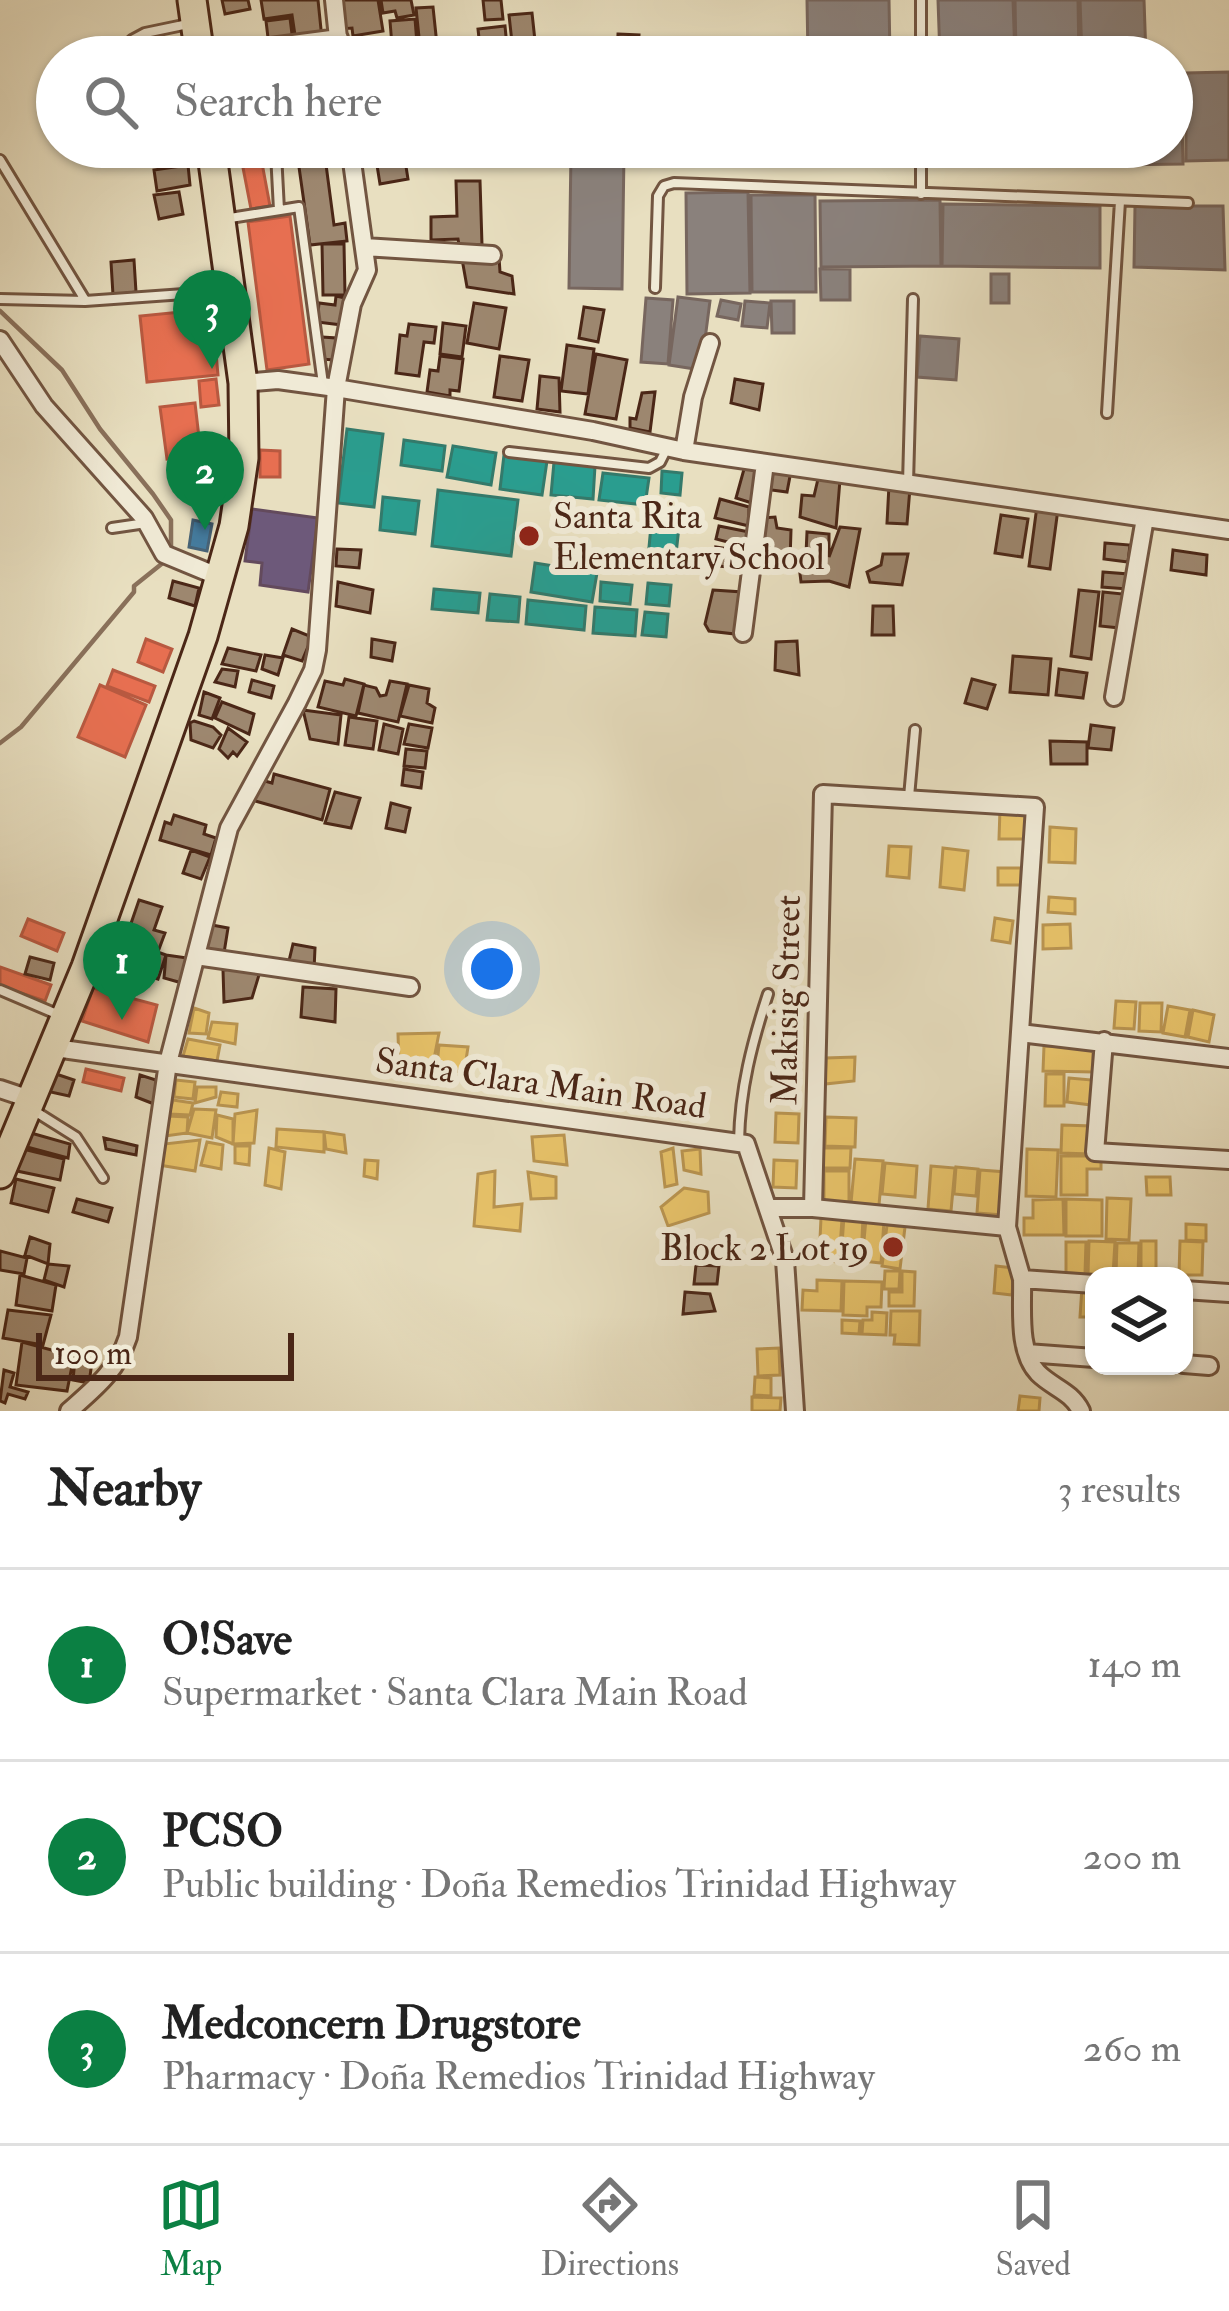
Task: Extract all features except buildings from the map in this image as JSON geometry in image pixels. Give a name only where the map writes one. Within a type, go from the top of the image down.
[{"type":"highway","points":[[0,1174],[55,1048],[222,578],[241,487],[243,383],[214,168]]},
{"type":"street","points":[[334,0],[338,36]]},
{"type":"street","points":[[69,1411],[121,1359],[168,1063],[229,828],[313,670],[329,387],[352,304],[367,270],[353,168]]},
{"type":"street","points":[[364,247],[492,255]]},
{"type":"street","points":[[0,340],[44,406],[147,523],[170,557],[222,578]]},
{"type":"street","points":[[676,449],[710,344]]},
{"type":"street","points":[[243,383],[278,380],[329,387],[676,449],[1229,530]]},
{"type":"street","points":[[743,633],[765,463]]},
{"type":"street","points":[[1114,697],[1145,518]]},
{"type":"street","name":"Makisig Street","points":[[813,1208],[823,794],[909,799]]},
{"type":"street","points":[[909,799],[1035,807],[1007,1227],[1022,1279],[1027,1353],[1038,1372],[1074,1397],[1081,1411]]},
{"type":"street","points":[[196,956],[410,988]]},
{"type":"street","points":[[1020,1034],[1104,1040],[1229,1058]]},
{"type":"street","points":[[1104,1040],[1096,1151],[1229,1160]]},
{"type":"street","name":"Santa Clara Main Road","points":[[55,1048],[746,1144],[785,1259],[795,1411]]},
{"type":"street","points":[[0,1089],[31,1104]]},
{"type":"street","points":[[768,1208],[1007,1227]]},
{"type":"street","points":[[1022,1279],[1085,1283]]},
{"type":"street","points":[[1193,1291],[1229,1293]]},
{"type":"street","points":[[1027,1353],[1085,1357]]},
{"type":"street","points":[[1193,1365],[1209,1366]]},
{"type":"lane","points":[[921,0],[921,36]]},
{"type":"lane","points":[[139,36],[193,11]]},
{"type":"lane","points":[[0,160],[86,301]]},
{"type":"lane","points":[[277,168],[279,210]]},
{"type":"lane","points":[[921,168],[921,194]]},
{"type":"lane","points":[[655,288],[658,196],[664,186],[674,183],[1188,203]]},
{"type":"lane","points":[[1107,413],[1120,201]]},
{"type":"lane","points":[[220,220],[299,207],[329,387]]},
{"type":"lane","points":[[2,299],[86,301],[229,291]]},
{"type":"lane","points":[[908,484],[913,299]]},
{"type":"lane","points":[[508,452],[649,468],[676,449]]},
{"type":"lane","points":[[112,528],[147,523]]},
{"type":"lane","points":[[909,799],[915,730]]},
{"type":"lane","points":[[0,990],[66,1018]]},
{"type":"lane","points":[[739,1143],[748,1054],[768,994]]},
{"type":"lane","points":[[31,1104],[76,1137],[103,1178]]},
{"type":"waterway","points":[[0,311],[62,370],[100,429],[153,494],[171,520],[171,554]]},
{"type":"waterway","points":[[0,743],[21,727],[134,592],[134,586],[164,562]]},
{"type":"place","name":"Medconcern Drugstore","points":[[212,369]]},
{"type":"place","name":"PCSO","points":[[205,530]]},
{"type":"place","name":"Santa Rita Elementary School","points":[[529,536]]},
{"type":"place","name":"O!Save","points":[[122,1020]]},
{"type":"place","name":"Block 2 Lot 19","points":[[893,1247]]}]
